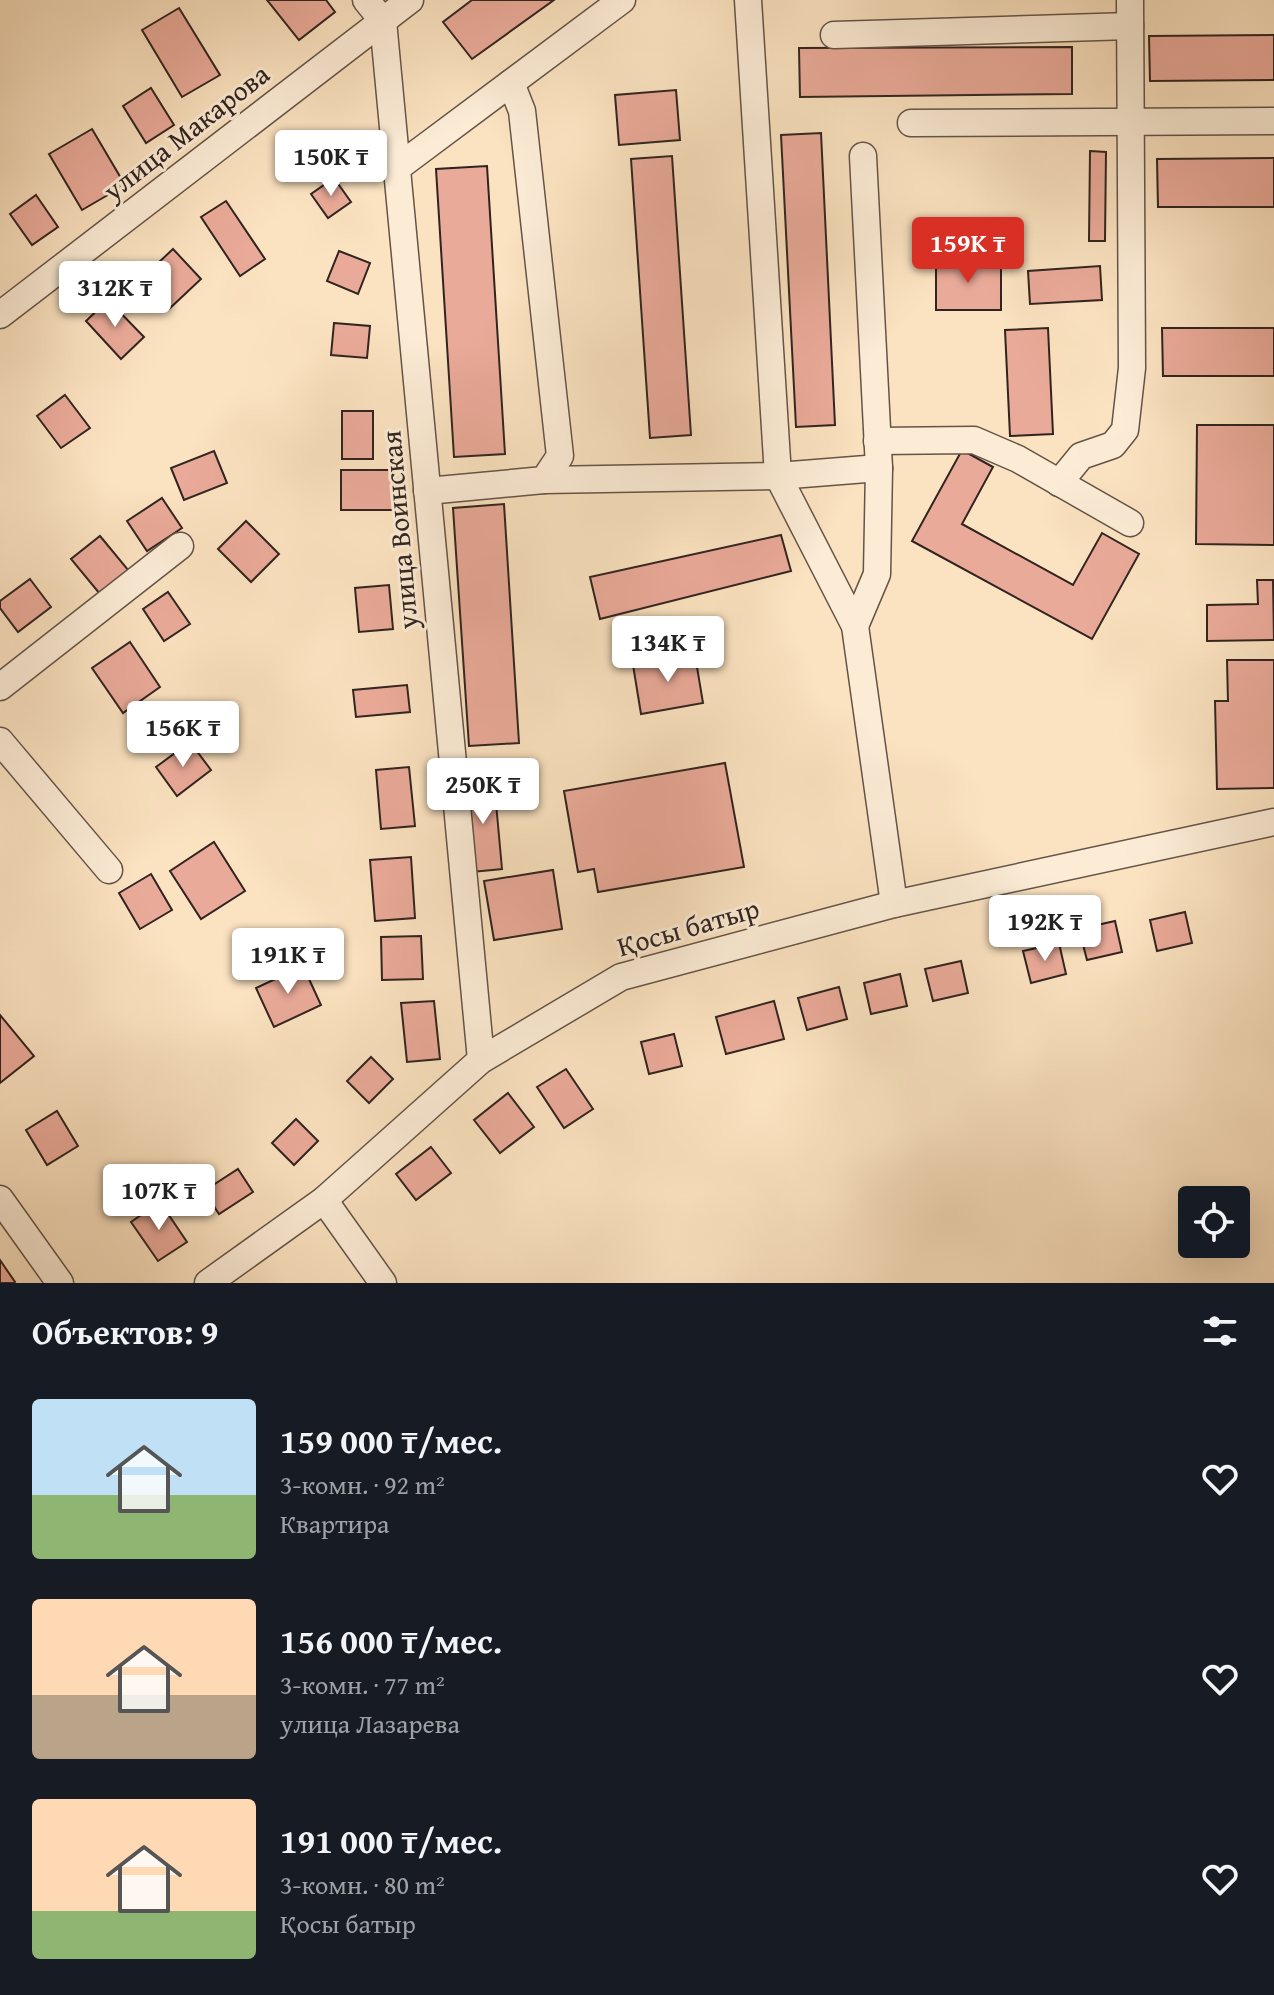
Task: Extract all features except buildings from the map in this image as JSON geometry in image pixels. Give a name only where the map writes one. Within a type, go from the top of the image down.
[{"type":"street","points":[[366,0],[383,21]]},
{"type":"street","name":"улица Макарова","points":[[0,315],[410,0]]},
{"type":"street","points":[[397,168],[622,0]]},
{"type":"street","points":[[748,0],[778,476],[855,626],[894,904]]},
{"type":"street","points":[[834,35],[1130,13],[1132,368],[1125,430],[1113,445],[1081,456],[1059,483]]},
{"type":"street","name":"улица Воинская","points":[[383,21],[481,1060]]},
{"type":"street","points":[[511,83],[522,111],[560,456],[544,480]]},
{"type":"street","points":[[911,123],[1132,119],[1274,121]]},
{"type":"street","points":[[855,626],[877,574],[879,468],[863,156]]},
{"type":"street","points":[[877,441],[974,440],[1018,459],[1130,523]]},
{"type":"street","points":[[427,491],[544,480],[778,476],[879,468]]},
{"type":"street","points":[[0,687],[180,546]]},
{"type":"street","points":[[0,741],[109,870]]},
{"type":"street","name":"Қосы батыр","points":[[208,1283],[324,1200],[481,1060],[621,977],[894,904],[1274,822]]},
{"type":"street","points":[[0,1199],[60,1283]]},
{"type":"street","points":[[324,1200],[383,1283]]}]
